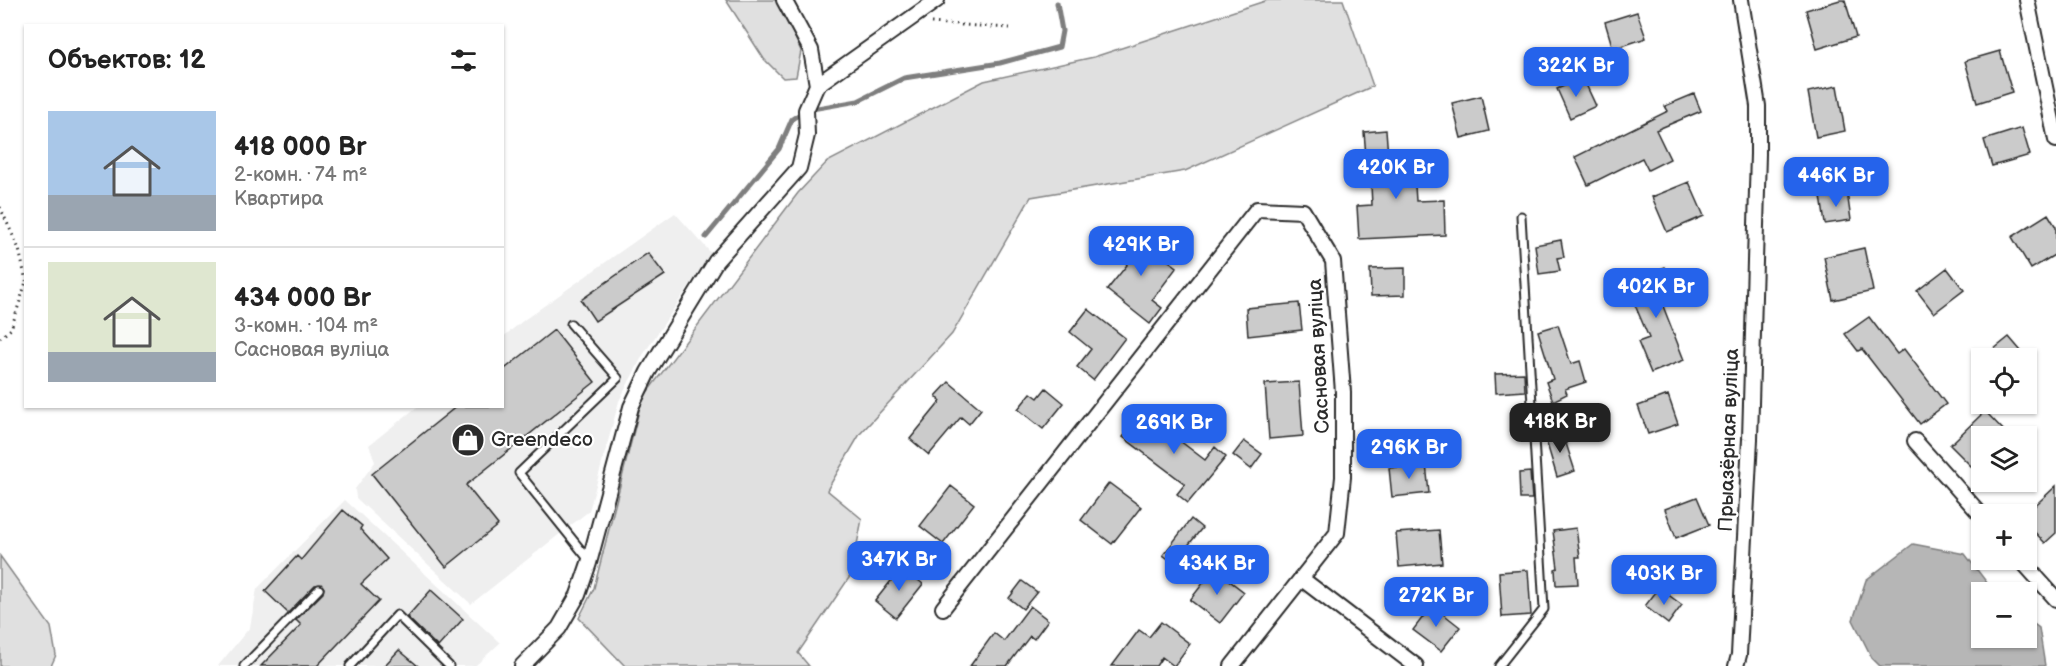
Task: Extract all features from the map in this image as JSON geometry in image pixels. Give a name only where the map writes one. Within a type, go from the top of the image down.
[{"type":"street","points":[[784,0],[811,50],[817,85]]},
{"type":"street","points":[[522,666],[559,628],[578,595],[589,563],[631,406],[648,372],[716,261],[799,168],[807,135],[806,110],[817,85],[937,0]]},
{"type":"street","name":"Прыазёрная вуліца","points":[[1736,666],[1739,655],[1750,439],[1758,154],[1758,106],[1741,0]]},
{"type":"street","points":[[2027,0],[2056,140]]},
{"type":"street","name":"Сасновая вуліца","points":[[943,608],[1257,209],[1303,211],[1333,261],[1342,392],[1342,477],[1337,533],[1232,666]]},
{"type":"street","points":[[1915,441],[1971,504]]},
{"type":"street","points":[[2030,570],[2056,599]]},
{"type":"street","points":[[1302,579],[1416,666]]},
{"type":"lane","points":[[1499,666],[1544,609],[1521,216]]},
{"type":"lane","points":[[571,324],[618,378],[519,473],[589,560]]},
{"type":"lane","points":[[244,666],[319,590]]},
{"type":"lane","points":[[350,666],[397,615],[449,666]]},
{"type":"path","points":[[905,21],[1010,28]]},
{"type":"path","points":[[0,207],[19,249],[24,273]]},
{"type":"path","points":[[0,338],[11,329],[24,288]]},
{"type":"shaded area","points":[[726,0],[778,0],[801,51],[796,77],[783,78],[764,59]]},
{"type":"shaded area","points":[[1268,0],[1343,0],[1373,86],[1185,171],[1031,197],[952,334],[860,434],[827,490],[862,519],[851,575],[798,653],[809,666],[625,666],[579,618],[594,588],[642,399],[798,193],[827,162],[984,81],[1094,57]]},
{"type":"shaded area","points":[[675,213],[711,253],[643,355],[619,401],[589,511],[471,604],[356,498],[355,489],[375,462],[369,445],[416,408],[504,408],[504,336]]},
{"type":"shaded area","points":[[345,500],[500,643],[475,666],[218,666],[250,627],[257,589]]},
{"type":"shaded area","points":[[1913,544],[1965,554],[1971,562],[1971,570],[1977,570],[1986,582],[1971,582],[1971,648],[2037,648],[2037,626],[2045,666],[1880,666],[1872,658],[1853,620],[1866,580]]},
{"type":"shaded area","points":[[0,556],[51,627],[56,655],[51,666],[0,666]]},
{"type":"building","points":[[1845,0],[1856,37],[1817,49],[1806,10]]},
{"type":"building","points":[[1637,12],[1646,38],[1613,49],[1605,22]]},
{"type":"building","points":[[2000,51],[2012,92],[1977,103],[1965,61]]},
{"type":"building","points":[[1583,78],[1596,106],[1570,118],[1557,89]]},
{"type":"building","points":[[1837,86],[1845,131],[1816,137],[1808,92]]},
{"type":"building","points":[[1694,94],[1701,111],[1656,130],[1670,159],[1648,170],[1642,158],[1588,185],[1575,157],[1668,111],[1665,106]]},
{"type":"building","points":[[1481,96],[1489,131],[1461,138],[1452,103]]},
{"type":"building","points":[[2022,128],[2030,155],[1992,166],[1984,140]]},
{"type":"building","points":[[1386,130],[1389,169],[1399,169],[1400,172],[1414,171],[1416,201],[1444,200],[1445,235],[1359,239],[1357,206],[1372,205],[1371,185],[1374,185],[1372,156],[1366,156],[1364,132]]},
{"type":"building","points":[[1689,182],[1704,216],[1667,232],[1652,197]]},
{"type":"building","points":[[1847,192],[1851,220],[1825,224],[1821,196]]},
{"type":"building","points":[[2048,214],[2056,227],[2056,254],[2031,269],[2012,237]]},
{"type":"building","points":[[1128,231],[1177,267],[1152,300],[1162,308],[1150,324],[1107,290],[1127,265],[1117,243]]},
{"type":"building","points":[[1561,240],[1564,257],[1557,258],[1560,271],[1539,274],[1535,245]]},
{"type":"building","points":[[1864,248],[1873,291],[1833,300],[1824,257]]},
{"type":"building","points":[[648,253],[665,275],[595,321],[581,300]]},
{"type":"building","points":[[1665,267],[1679,300],[1663,306],[1684,360],[1651,373],[1638,342],[1649,338],[1626,284]]},
{"type":"building","points":[[1405,268],[1405,295],[1371,296],[1370,269]]},
{"type":"building","points":[[1947,268],[1964,290],[1934,313],[1917,291]]},
{"type":"building","points":[[1299,303],[1302,330],[1248,336],[1246,308]]},
{"type":"building","points":[[1088,309],[1125,338],[1093,380],[1077,367],[1091,349],[1070,332]]},
{"type":"building","points":[[1869,317],[1897,354],[1904,349],[1946,404],[1920,424],[1862,349],[1858,351],[1845,334]]},
{"type":"building","points":[[1558,325],[1571,364],[1580,361],[1586,382],[1565,389],[1567,394],[1553,401],[1546,382],[1553,379],[1538,331]]},
{"type":"building","name":"Greendeco","points":[[554,330],[595,382],[466,485],[498,525],[446,567],[372,474],[454,408],[504,408],[504,369]]},
{"type":"building","points":[[2009,337],[2018,348],[1995,348]]},
{"type":"building","points":[[1524,373],[1525,391],[1496,393],[1495,374]]},
{"type":"building","points":[[949,382],[981,409],[969,424],[961,417],[929,455],[910,439],[941,401],[936,396]]},
{"type":"building","points":[[1299,382],[1303,436],[1269,439],[1265,384]]},
{"type":"building","points":[[1046,388],[1064,403],[1043,429],[1018,409],[1031,393],[1038,398]]},
{"type":"building","points":[[1668,395],[1678,424],[1648,434],[1638,406]]},
{"type":"building","points":[[1142,412],[1205,460],[1215,447],[1226,457],[1188,503],[1177,494],[1185,484],[1123,437]]},
{"type":"building","points":[[1982,414],[1988,414],[1999,426],[1971,426],[1971,466],[1950,445]]},
{"type":"building","points":[[1562,431],[1575,471],[1557,477],[1545,437]]},
{"type":"building","points":[[1244,441],[1262,454],[1251,469],[1233,455]]},
{"type":"building","points":[[1426,464],[1429,493],[1392,497],[1389,468]]},
{"type":"building","points":[[1530,472],[1532,499],[1520,499],[1519,473]]},
{"type":"building","points":[[1109,483],[1141,507],[1112,544],[1081,520]]},
{"type":"building","points":[[951,486],[974,504],[943,544],[920,526]]},
{"type":"building","points":[[2056,486],[2056,533],[2045,543],[2037,535],[2037,504]]},
{"type":"building","points":[[1697,497],[1709,525],[1676,538],[1665,509]]},
{"type":"building","points":[[343,510],[362,526],[360,529],[387,559],[361,584],[379,601],[317,666],[261,666],[301,625],[296,620],[323,593],[324,588],[321,584],[315,585],[288,613],[265,591],[297,556],[301,560]]},
{"type":"building","points":[[1191,519],[1202,528],[1174,563],[1163,555]]},
{"type":"building","points":[[1576,528],[1580,557],[1576,557],[1578,584],[1556,585],[1555,569],[1558,568],[1553,531]]},
{"type":"building","points":[[1439,530],[1442,563],[1399,567],[1396,533]]},
{"type":"building","points":[[902,567],[923,584],[896,618],[875,601]]},
{"type":"building","points":[[1214,569],[1244,592],[1220,623],[1190,600]]},
{"type":"building","points":[[1528,570],[1531,615],[1502,617],[1499,572]]},
{"type":"building","points":[[1022,581],[1037,592],[1023,609],[1009,598]]},
{"type":"building","points":[[1659,588],[1682,605],[1668,624],[1645,606]]},
{"type":"building","points":[[431,590],[463,619],[438,647],[407,617]]},
{"type":"building","points":[[1432,605],[1460,627],[1441,651],[1413,630]]},
{"type":"building","points":[[1030,606],[1048,620],[1034,639],[1030,636],[1007,666],[970,666],[994,633],[1004,641]]},
{"type":"building","points":[[1161,622],[1190,644],[1174,666],[1162,657],[1156,666],[1112,666],[1139,630],[1149,637]]},
{"type":"building","points":[[399,650],[418,666],[384,666]]},
{"type":"waterway","points":[[706,237],[779,149],[792,119],[806,110],[858,101],[904,78],[1000,63],[1059,47],[1062,31],[1057,3]]},
{"type":"place","name":"Greendeco","points":[[468,440]]}]
